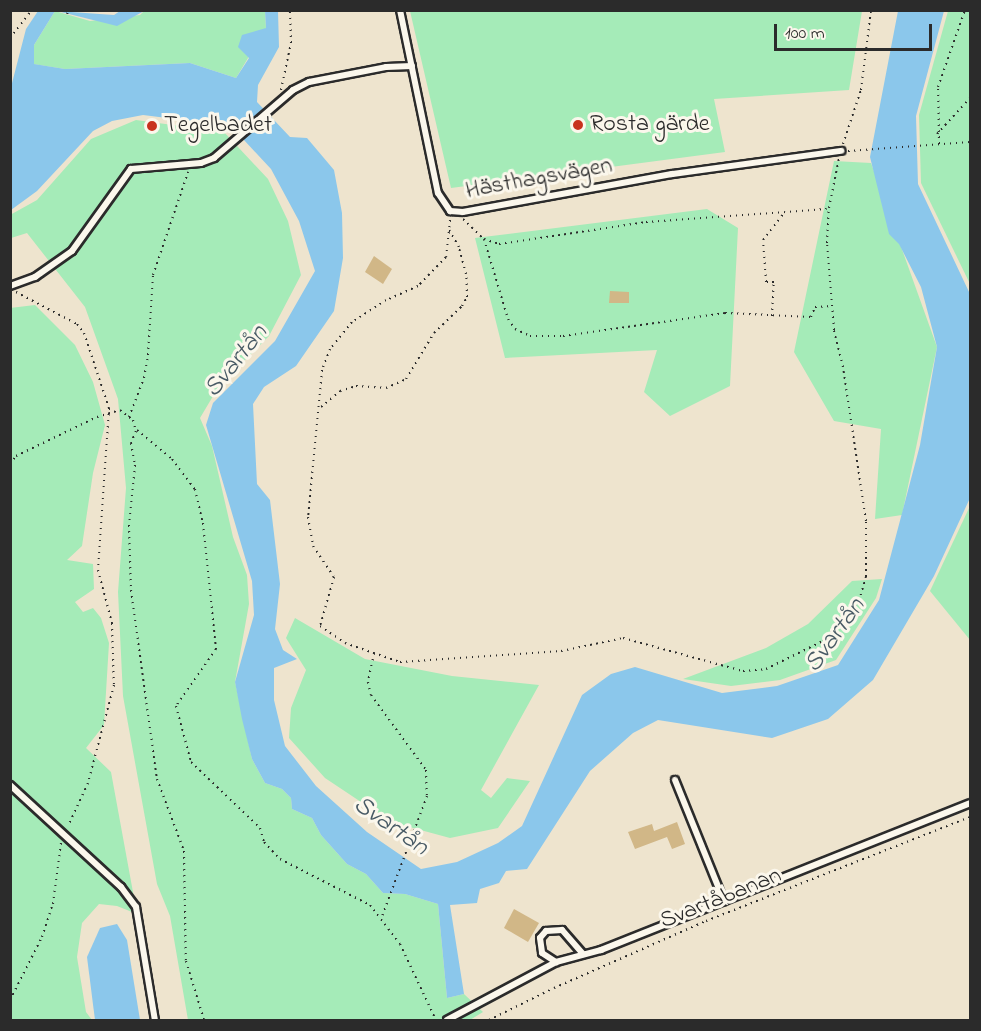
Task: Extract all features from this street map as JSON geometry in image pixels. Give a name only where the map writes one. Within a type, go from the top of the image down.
[{"type":"lane","name":"Hästhagsvägen","points":[[400,10],[438,193],[450,211],[463,212],[672,174],[841,152]]},
{"type":"lane","points":[[10,288],[35,277],[72,251],[131,169],[192,164],[214,158],[309,82],[386,67],[412,66]]},
{"type":"lane","points":[[675,780],[724,901]]},
{"type":"lane","points":[[10,784],[121,887],[136,907],[155,1020]]},
{"type":"lane","points":[[447,1020],[556,962],[724,901],[970,803]]},
{"type":"lane","points":[[556,962],[548,959],[539,946],[546,931],[561,930],[583,954]]},
{"type":"path","points":[[10,38],[32,10]]},
{"type":"path","points":[[282,102],[280,89],[291,43],[290,10]]},
{"type":"path","points":[[450,211],[446,257],[418,286],[386,300],[352,322],[330,349],[322,370],[321,407],[308,517],[313,546],[334,577],[320,626],[327,634],[400,662],[561,651],[623,638],[743,671],[766,669],[823,642],[859,601],[868,551],[857,454],[831,306],[829,208],[841,152],[861,90],[872,10]]},
{"type":"path","points":[[939,144],[937,134],[938,87],[965,10]]},
{"type":"path","points":[[937,134],[970,98]]},
{"type":"path","points":[[841,152],[970,142]]},
{"type":"path","points":[[129,417],[144,378],[148,355],[153,275],[176,212],[180,190],[192,164]]},
{"type":"path","points":[[450,211],[484,239],[499,244],[646,222],[829,208]]},
{"type":"path","points":[[772,316],[774,282],[766,282],[763,240],[785,212]]},
{"type":"path","points":[[321,407],[340,391],[356,386],[386,387],[406,379],[434,333],[462,306],[467,297],[466,274],[459,247],[449,230]]},
{"type":"path","points":[[484,239],[508,319],[515,328],[530,336],[563,336],[725,313],[811,317],[815,307],[831,306]]},
{"type":"path","points":[[10,288],[77,324],[106,393],[109,413],[98,570],[112,623],[114,685],[88,783],[75,817],[62,833],[53,904],[42,937],[10,1000]]},
{"type":"path","points":[[10,464],[16,456],[120,410],[129,417],[135,428],[172,459],[195,489],[203,523],[216,649],[176,706],[191,762],[247,819],[260,828],[264,842],[280,859],[296,870],[345,890],[370,905],[404,951],[436,1020]]},
{"type":"path","points":[[135,428],[131,443],[135,465],[129,525],[130,590],[157,779],[184,851],[186,961],[204,1020]]},
{"type":"path","points":[[374,653],[368,682],[371,695],[426,771],[428,796],[381,919]]},
{"type":"path","name":"Svartåbanan","points":[[489,1020],[554,987],[706,921],[970,818]]},
{"type":"green space","name":"Rosta gärde","points":[[410,10],[862,11],[849,90],[714,99],[725,152],[451,188]]},
{"type":"green space","points":[[55,11],[90,21],[140,15],[144,11],[265,11],[266,28],[236,78],[190,63],[65,69],[33,64],[34,45]]},
{"type":"green space","points":[[948,11],[970,11],[970,284],[921,183],[919,115]]},
{"type":"green space","points":[[136,120],[224,132],[268,179],[288,221],[301,275],[269,336],[219,386],[200,418],[212,446],[233,537],[247,575],[249,604],[235,682],[252,759],[265,783],[282,789],[291,798],[292,809],[312,818],[321,835],[347,864],[366,874],[383,893],[405,894],[438,904],[447,998],[464,994],[483,1012],[470,1020],[188,1020],[170,916],[157,884],[123,696],[118,592],[126,488],[118,399],[85,307],[27,233],[11,238],[10,215],[37,200],[91,139]]},
{"type":"green space","points":[[834,161],[871,163],[937,347],[902,515],[875,519],[881,429],[834,421],[794,352]]},
{"type":"green space","points":[[707,209],[738,228],[730,386],[670,416],[644,392],[657,350],[505,358],[475,238]]},
{"type":"green space","points":[[35,305],[75,345],[93,382],[105,425],[93,473],[82,546],[67,560],[93,564],[94,589],[75,602],[83,612],[93,608],[101,618],[109,643],[104,725],[86,748],[111,772],[137,914],[117,906],[99,904],[82,923],[77,957],[86,1012],[92,1020],[11,1020],[10,308]]},
{"type":"green space","points":[[970,506],[970,640],[930,591]]},
{"type":"green space","points":[[882,579],[876,598],[836,660],[780,680],[731,686],[683,679],[766,648],[808,624],[852,581]]},
{"type":"green space","points":[[295,618],[365,659],[452,676],[539,685],[481,790],[491,798],[507,778],[530,781],[498,828],[450,838],[391,822],[325,778],[289,738],[291,708],[306,670],[286,638]]},
{"type":"water","points":[[38,11],[55,11],[34,45],[34,64],[65,69],[190,63],[236,78],[249,58],[238,47],[242,35],[266,28],[265,11],[278,11],[279,47],[258,85],[257,102],[290,137],[307,138],[334,170],[342,213],[343,258],[334,311],[296,366],[264,387],[253,404],[257,484],[270,500],[280,584],[275,629],[283,650],[297,659],[274,668],[274,700],[285,746],[316,786],[367,832],[421,869],[457,862],[498,843],[522,826],[582,695],[611,674],[635,667],[722,693],[777,686],[838,665],[879,600],[920,445],[937,347],[921,287],[899,244],[889,234],[870,157],[898,11],[944,11],[916,116],[918,184],[970,294],[970,498],[934,576],[873,680],[828,719],[772,738],[658,720],[633,733],[590,771],[527,869],[506,871],[499,883],[480,889],[477,903],[450,905],[464,994],[447,998],[438,904],[405,894],[383,893],[366,874],[347,864],[321,835],[312,818],[292,809],[291,798],[282,789],[265,783],[252,759],[242,719],[235,682],[254,615],[252,581],[206,425],[213,403],[275,341],[315,271],[299,221],[271,169],[231,126],[143,115],[112,121],[93,131],[37,191],[11,210],[11,87],[26,29]]},
{"type":"water","points":[[57,11],[114,15],[120,11],[144,11],[117,26]]},
{"type":"water","points":[[117,924],[127,940],[140,1020],[95,1020],[87,957],[100,928]]},
{"type":"building","points":[[374,256],[392,269],[383,284],[365,272]]},
{"type":"building","points":[[610,291],[629,292],[629,303],[609,303]]},
{"type":"building","points":[[677,822],[685,844],[672,849],[667,837],[635,849],[628,832],[652,824],[654,831]]},
{"type":"building","points":[[514,909],[539,923],[528,942],[504,928]]},
{"type":"place","name":"Rosta gärde","points":[[578,125]]},
{"type":"place","name":"Tegelbadet","points":[[152,126]]},
{"type":"water label","name":"Svartån","points":[[237,362]]},
{"type":"water label","name":"Svartån","points":[[836,636]]},
{"type":"water label","name":"Svartån","points":[[390,827]]}]
